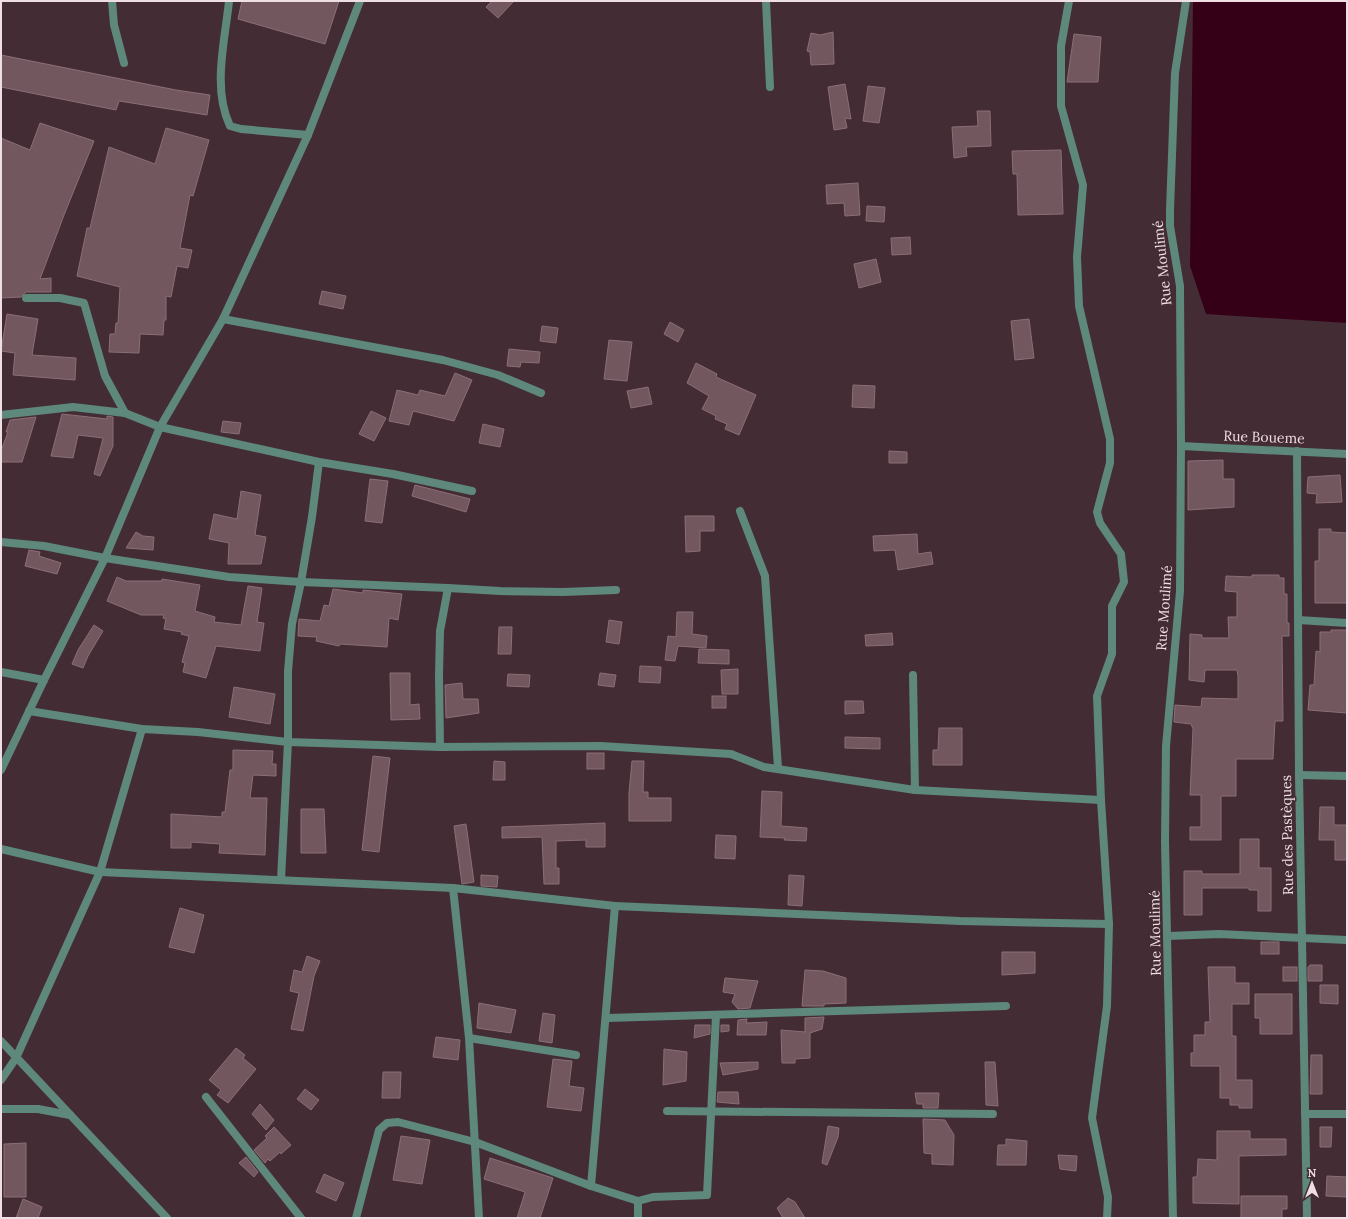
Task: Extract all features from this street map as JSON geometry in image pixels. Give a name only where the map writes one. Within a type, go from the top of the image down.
[{"type":"street","points":[[112,1],[114,25],[124,63]]},
{"type":"street","points":[[229,1],[220,86],[223,112],[230,126],[241,129],[308,135]]},
{"type":"street","points":[[1,770],[105,558],[160,427],[223,319],[308,135],[360,1]]},
{"type":"street","points":[[766,1],[770,87]]},
{"type":"street","points":[[1069,1],[1061,46],[1061,106],[1083,185],[1077,257],[1078,306],[1110,439],[1110,463],[1097,512],[1100,523],[1121,554],[1124,582],[1112,606],[1112,654],[1097,696],[1101,800],[1109,924],[1108,1006],[1092,1118],[1108,1197],[1107,1218]]},
{"type":"street","name":"Rue Moulimé","points":[[1173,1218],[1165,841],[1166,746],[1180,591],[1181,446],[1180,286],[1170,226],[1170,210],[1175,72],[1186,1]]},
{"type":"street","points":[[26,298],[60,298],[84,303],[105,376],[125,413]]},
{"type":"street","points":[[223,319],[443,360],[498,375],[541,393]]},
{"type":"street","points":[[1,415],[73,407],[125,413],[160,427],[318,462],[393,474],[472,491]]},
{"type":"street","name":"Rue Boueme","points":[[1181,446],[1298,450],[1347,454]]},
{"type":"street","name":"Rue des Pastèques","points":[[1298,450],[1299,775],[1307,1218]]},
{"type":"street","points":[[281,880],[288,742],[288,671],[292,624],[312,518],[318,462]]},
{"type":"street","points":[[740,511],[765,576],[778,768]]},
{"type":"street","points":[[1,542],[44,546],[105,558],[229,577],[301,582],[540,592],[616,590]]},
{"type":"street","points":[[440,747],[440,631],[448,588]]},
{"type":"street","points":[[1298,620],[1347,624]]},
{"type":"street","points":[[1,672],[44,680]]},
{"type":"street","points":[[913,675],[915,790]]},
{"type":"street","points":[[29,711],[142,729],[198,732],[288,742],[440,747],[601,746],[731,754],[764,767],[915,790],[1101,800]]},
{"type":"street","points":[[1,1080],[16,1058],[100,872],[142,729]]},
{"type":"street","points":[[1299,775],[1347,776]]},
{"type":"street","points":[[1,849],[100,872],[453,888],[615,906],[960,921],[1109,924]]},
{"type":"street","points":[[453,888],[469,1038],[479,1218]]},
{"type":"street","points":[[591,1186],[607,1018],[615,906]]},
{"type":"street","points":[[1168,936],[1219,934],[1347,940]]},
{"type":"street","points":[[607,1018],[1006,1006]]},
{"type":"street","points":[[356,1218],[379,1130],[387,1123],[398,1122],[475,1142],[591,1186],[638,1201],[653,1197],[707,1195],[716,1015]]},
{"type":"street","points":[[469,1038],[576,1055]]},
{"type":"street","points":[[1,1041],[167,1218]]},
{"type":"street","points":[[206,1097],[302,1218]]},
{"type":"street","points":[[1,1109],[38,1108],[70,1115]]},
{"type":"street","points":[[667,1111],[993,1114]]},
{"type":"street","points":[[1305,1114],[1347,1114]]},
{"type":"street","points":[[638,1201],[638,1218]]},
{"type":"shaded area","points":[[1193,1],[1347,1],[1347,323],[1206,314],[1190,266]]},
{"type":"building","points":[[242,1],[339,1],[325,44],[238,19]]},
{"type":"building","points":[[492,1],[514,1],[498,18],[486,7]]},
{"type":"building","points":[[833,32],[834,64],[811,65],[810,52],[807,51],[811,33],[820,35]]},
{"type":"building","points":[[1074,34],[1101,37],[1098,82],[1067,82]]},
{"type":"building","points":[[1,55],[176,90],[210,95],[207,115],[119,101],[116,110],[1,87]]},
{"type":"building","points":[[845,84],[851,119],[845,118],[847,128],[834,130],[828,87]]},
{"type":"building","points":[[868,86],[885,88],[879,123],[863,121]]},
{"type":"building","points":[[977,111],[990,111],[991,146],[966,147],[967,156],[954,158],[952,127],[978,126]]},
{"type":"building","points":[[40,123],[94,141],[40,279],[51,278],[51,292],[26,292],[21,297],[1,298],[1,138],[30,150]]},
{"type":"building","points":[[166,128],[209,140],[193,196],[190,195],[180,248],[192,250],[188,268],[177,266],[171,297],[166,296],[166,320],[164,320],[163,335],[140,334],[139,353],[109,352],[110,334],[115,334],[116,323],[118,323],[120,287],[77,276],[87,228],[90,228],[109,147],[155,164]]},
{"type":"building","points":[[1061,150],[1063,214],[1018,215],[1017,174],[1013,174],[1012,151]]},
{"type":"building","points":[[858,183],[860,215],[845,216],[844,203],[827,204],[826,185]]},
{"type":"building","points":[[867,206],[885,207],[884,222],[866,221]]},
{"type":"building","points":[[910,237],[911,254],[892,255],[891,238]]},
{"type":"building","points":[[876,259],[881,282],[859,288],[854,264]]},
{"type":"building","points":[[322,291],[346,296],[343,309],[319,304]]},
{"type":"building","points":[[7,314],[38,319],[32,355],[76,358],[75,380],[13,375],[15,353],[1,351]]},
{"type":"building","points":[[1029,319],[1034,358],[1015,360],[1011,321]]},
{"type":"building","points":[[670,322],[684,330],[678,342],[664,334]]},
{"type":"building","points":[[542,326],[558,328],[556,343],[540,341]]},
{"type":"building","points":[[609,340],[632,342],[627,381],[604,379]]},
{"type":"building","points":[[509,349],[540,352],[539,363],[521,362],[520,367],[507,366]]},
{"type":"building","points":[[696,363],[717,374],[716,377],[756,395],[739,435],[725,429],[727,424],[715,419],[716,416],[702,409],[709,396],[687,383]]},
{"type":"building","points":[[455,373],[472,380],[454,421],[413,411],[409,425],[389,421],[397,390],[418,395],[420,390],[445,396]]},
{"type":"building","points":[[853,385],[875,386],[874,408],[852,407]]},
{"type":"building","points":[[648,387],[652,404],[631,408],[627,391]]},
{"type":"building","points":[[371,411],[386,418],[374,441],[359,434]]},
{"type":"building","points":[[62,414],[107,419],[107,416],[113,417],[113,446],[100,476],[94,474],[103,438],[78,435],[73,458],[51,456]]},
{"type":"building","points":[[36,417],[22,462],[1,462],[1,451],[8,432],[6,432],[10,420]]},
{"type":"building","points":[[223,421],[241,423],[239,434],[221,432]]},
{"type":"building","points":[[483,424],[504,429],[500,447],[479,443]]},
{"type":"building","points":[[889,451],[907,452],[907,463],[889,463]]},
{"type":"building","points":[[1223,460],[1223,479],[1234,479],[1234,507],[1188,510],[1188,461]]},
{"type":"building","points":[[1340,475],[1342,502],[1316,503],[1317,494],[1307,493],[1308,477]]},
{"type":"building","points":[[370,479],[388,481],[382,523],[365,521]]},
{"type":"building","points":[[415,485],[470,499],[466,512],[412,496]]},
{"type":"building","points":[[241,491],[261,495],[255,535],[266,537],[261,564],[228,564],[229,543],[209,539],[214,514],[237,519]]},
{"type":"building","points":[[685,516],[714,516],[714,531],[700,531],[700,551],[686,552]]},
{"type":"building","points":[[1319,529],[1331,529],[1331,532],[1347,533],[1347,603],[1315,603],[1315,561],[1319,561]]},
{"type":"building","points":[[136,532],[143,536],[154,537],[153,550],[126,548]]},
{"type":"building","points":[[917,534],[918,554],[931,552],[933,564],[898,570],[895,550],[874,551],[873,536]]},
{"type":"building","points":[[29,550],[40,552],[39,556],[61,563],[57,574],[25,566]]},
{"type":"building","points":[[1252,575],[1279,575],[1279,578],[1284,578],[1284,594],[1287,594],[1287,623],[1289,623],[1289,636],[1282,636],[1283,721],[1275,721],[1273,759],[1236,759],[1236,796],[1221,796],[1221,840],[1190,840],[1190,827],[1201,827],[1201,795],[1190,795],[1193,729],[1191,724],[1174,722],[1175,705],[1201,707],[1202,698],[1238,699],[1238,676],[1237,670],[1205,670],[1204,682],[1189,680],[1190,634],[1202,635],[1202,638],[1229,638],[1228,617],[1237,617],[1237,592],[1225,591],[1226,576],[1252,577]]},
{"type":"building","points":[[117,577],[126,581],[162,581],[162,579],[200,585],[195,611],[215,617],[214,622],[241,625],[248,586],[262,588],[257,622],[264,623],[260,651],[216,646],[206,678],[183,672],[185,663],[182,662],[189,636],[181,634],[182,632],[164,629],[166,619],[163,618],[164,615],[141,615],[107,601]]},
{"type":"building","points":[[333,589],[363,593],[363,590],[402,594],[398,620],[389,618],[387,647],[340,644],[339,646],[316,641],[317,637],[298,636],[299,619],[320,621],[324,605],[329,606]]},
{"type":"building","points":[[677,612],[693,612],[692,634],[707,636],[706,648],[678,646],[675,661],[665,660],[668,636],[676,637]]},
{"type":"building","points":[[609,620],[622,622],[619,644],[606,642]]},
{"type":"building","points":[[94,625],[103,631],[88,656],[83,668],[72,664],[78,650]]},
{"type":"building","points":[[499,627],[512,627],[511,654],[498,654]]},
{"type":"building","points":[[1331,630],[1347,630],[1347,713],[1308,710],[1310,685],[1314,685],[1316,651],[1320,652],[1320,632],[1331,632]]},
{"type":"building","points":[[892,633],[893,645],[866,646],[865,635]]},
{"type":"building","points":[[699,649],[729,650],[729,664],[698,663]]},
{"type":"building","points":[[640,666],[661,667],[660,683],[639,682]]},
{"type":"building","points":[[738,669],[738,694],[722,694],[721,670]]},
{"type":"building","points":[[390,673],[410,673],[410,705],[419,704],[420,719],[391,720]]},
{"type":"building","points":[[600,673],[616,675],[614,687],[598,685]]},
{"type":"building","points":[[508,674],[530,675],[529,687],[507,686]]},
{"type":"building","points":[[462,683],[463,699],[478,699],[479,713],[446,718],[445,685]]},
{"type":"building","points":[[234,687],[275,694],[270,724],[229,717]]},
{"type":"building","points":[[712,696],[726,696],[726,708],[712,708]]},
{"type":"building","points":[[845,701],[863,701],[864,713],[845,714]]},
{"type":"building","points":[[939,728],[962,728],[962,765],[933,765],[933,750],[938,750]]},
{"type":"building","points":[[845,737],[880,738],[880,749],[845,748]]},
{"type":"building","points":[[233,750],[273,751],[272,764],[276,764],[276,776],[253,775],[250,798],[267,798],[265,855],[219,853],[220,844],[191,842],[191,848],[171,848],[171,814],[222,817],[222,812],[225,812],[230,770],[233,770]]},
{"type":"building","points":[[587,753],[604,753],[604,769],[587,769]]},
{"type":"building","points":[[373,756],[390,758],[379,852],[362,850]]},
{"type":"building","points":[[494,761],[505,762],[505,780],[493,780]]},
{"type":"building","points":[[632,761],[644,761],[643,792],[648,792],[648,798],[671,798],[671,821],[629,821],[629,793]]},
{"type":"building","points":[[762,791],[782,792],[781,826],[807,828],[806,841],[760,837]]},
{"type":"building","points":[[1320,807],[1334,807],[1334,825],[1347,825],[1347,860],[1335,860],[1335,840],[1319,840]]},
{"type":"building","points":[[301,809],[324,809],[326,853],[301,853]]},
{"type":"building","points":[[605,823],[605,847],[586,847],[586,840],[556,841],[556,868],[559,868],[559,884],[544,884],[542,837],[502,838],[502,827]]},
{"type":"building","points":[[466,824],[474,882],[462,884],[454,826]]},
{"type":"building","points":[[716,835],[736,836],[735,859],[715,858]]},
{"type":"building","points":[[1240,839],[1259,839],[1259,868],[1271,868],[1271,911],[1258,911],[1258,890],[1249,890],[1249,888],[1202,888],[1202,915],[1184,915],[1184,871],[1202,871],[1202,874],[1240,874]]},
{"type":"building","points":[[481,875],[498,876],[497,887],[481,886]]},
{"type":"building","points":[[789,875],[804,876],[802,906],[788,905]]},
{"type":"building","points":[[180,908],[204,915],[194,953],[169,947]]},
{"type":"building","points":[[1261,942],[1279,942],[1279,954],[1261,954]]},
{"type":"building","points":[[1002,952],[1035,952],[1035,973],[1002,975]]},
{"type":"building","points":[[307,956],[320,961],[314,976],[303,1031],[291,1029],[299,993],[290,991],[294,970],[302,972]]},
{"type":"building","points":[[1310,965],[1322,965],[1322,981],[1308,981],[1308,967]]},
{"type":"building","points":[[1208,967],[1235,967],[1235,983],[1249,983],[1249,1004],[1232,1004],[1232,1036],[1236,1036],[1236,1080],[1252,1080],[1252,1108],[1239,1108],[1239,1105],[1230,1105],[1230,1098],[1220,1098],[1220,1066],[1191,1066],[1191,1053],[1194,1053],[1194,1035],[1205,1035],[1205,1022],[1210,1022]]},
{"type":"building","points":[[1283,967],[1297,967],[1297,981],[1283,981]]},
{"type":"building","points":[[805,970],[823,971],[846,978],[846,1003],[824,1004],[824,1006],[802,1006]]},
{"type":"building","points":[[725,978],[758,981],[750,1008],[738,1009],[732,1002],[735,994],[723,992]]},
{"type":"building","points":[[1320,985],[1338,985],[1338,1004],[1320,1003]]},
{"type":"building","points":[[1255,994],[1292,994],[1292,1034],[1260,1034],[1260,1018],[1255,1018]]},
{"type":"building","points":[[479,1003],[516,1010],[511,1033],[477,1028]]},
{"type":"building","points":[[543,1013],[555,1015],[552,1043],[539,1041]]},
{"type":"building","points":[[824,1017],[822,1029],[810,1033],[810,1058],[795,1059],[795,1063],[782,1063],[781,1030],[805,1032],[805,1018]]},
{"type":"building","points":[[747,1019],[746,1023],[767,1022],[766,1035],[737,1035],[738,1020]]},
{"type":"building","points":[[695,1025],[710,1025],[710,1034],[694,1038]]},
{"type":"building","points":[[721,1025],[729,1025],[729,1031],[721,1032]]},
{"type":"building","points":[[436,1037],[460,1040],[458,1060],[433,1057]]},
{"type":"building","points":[[236,1048],[245,1055],[243,1058],[256,1069],[228,1103],[217,1095],[221,1090],[209,1080]]},
{"type":"building","points":[[664,1049],[687,1052],[686,1081],[663,1085]]},
{"type":"building","points":[[1311,1055],[1322,1055],[1322,1094],[1310,1094]]},
{"type":"building","points":[[553,1059],[572,1061],[569,1086],[584,1088],[581,1111],[547,1107]]},
{"type":"building","points":[[758,1062],[758,1069],[723,1075],[720,1063]]},
{"type":"building","points":[[985,1062],[995,1062],[998,1106],[986,1105]]},
{"type":"building","points":[[383,1072],[401,1072],[400,1098],[382,1098]]},
{"type":"building","points":[[305,1089],[319,1100],[311,1110],[297,1099]]},
{"type":"building","points":[[718,1092],[738,1092],[739,1104],[717,1102]]},
{"type":"building","points":[[915,1093],[939,1093],[938,1108],[923,1108],[923,1104],[917,1104]]},
{"type":"building","points":[[260,1104],[274,1120],[266,1130],[252,1114]]},
{"type":"building","points":[[923,1119],[945,1120],[954,1135],[953,1165],[932,1164],[932,1154],[924,1153]]},
{"type":"building","points":[[828,1126],[839,1128],[838,1137],[827,1165],[822,1163]]},
{"type":"building","points":[[274,1127],[291,1145],[281,1154],[280,1152],[270,1161],[268,1159],[265,1163],[254,1150],[267,1138],[265,1136]]},
{"type":"building","points":[[1320,1127],[1332,1127],[1331,1147],[1320,1147]]},
{"type":"building","points":[[1217,1131],[1250,1131],[1250,1139],[1286,1139],[1286,1155],[1239,1156],[1239,1204],[1193,1203],[1193,1177],[1197,1177],[1198,1159],[1217,1160]]},
{"type":"building","points":[[401,1136],[430,1140],[422,1184],[393,1180]]},
{"type":"building","points":[[1006,1139],[1027,1141],[1026,1165],[997,1165],[998,1145],[1006,1145]]},
{"type":"building","points":[[26,1143],[26,1197],[4,1197],[4,1144]]},
{"type":"building","points":[[1058,1155],[1077,1156],[1076,1171],[1060,1169]]},
{"type":"building","points":[[246,1157],[258,1172],[254,1177],[239,1163]]},
{"type":"building","points":[[490,1158],[553,1178],[540,1218],[517,1218],[525,1192],[484,1179]]},
{"type":"building","points":[[324,1174],[344,1183],[336,1201],[316,1192]]},
{"type":"building","points":[[1327,1176],[1347,1177],[1347,1197],[1326,1196]]},
{"type":"building","points":[[1241,1196],[1287,1196],[1287,1209],[1282,1209],[1282,1218],[1241,1218]]},
{"type":"building","points":[[788,1198],[795,1202],[805,1218],[783,1218],[777,1208]]},
{"type":"building","points":[[23,1199],[42,1207],[38,1218],[16,1218]]}]
